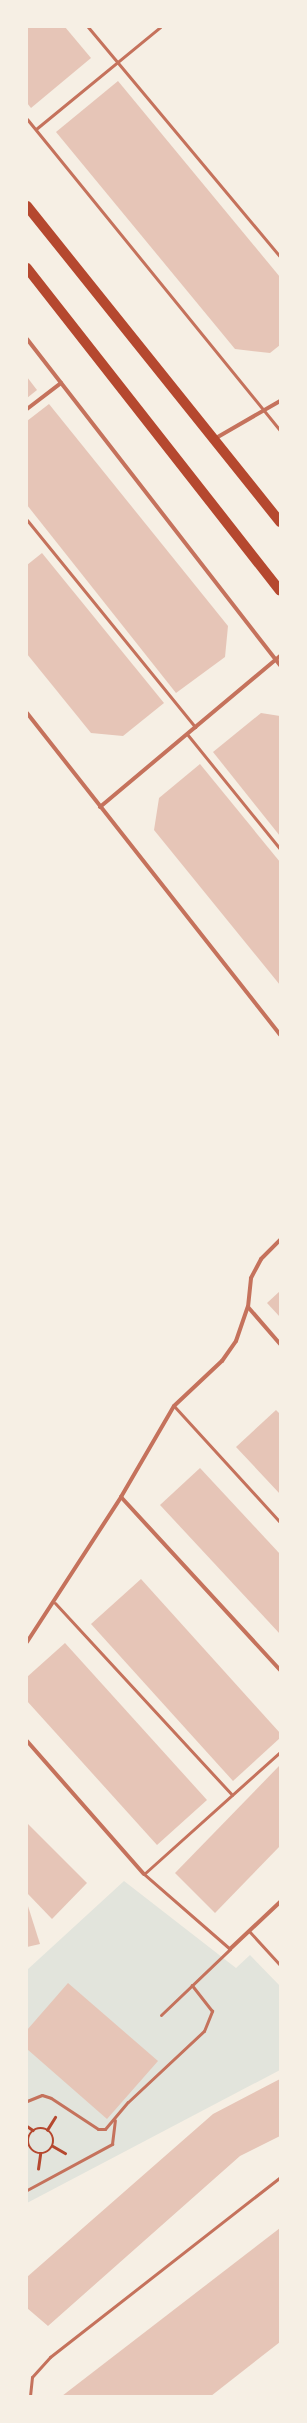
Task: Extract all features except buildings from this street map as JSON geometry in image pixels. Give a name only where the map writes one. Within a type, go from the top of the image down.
[{"type":"main road","points":[[27,206],[216,438],[280,522]]},
{"type":"main road","points":[[27,268],[280,592]]},
{"type":"street","points":[[27,339],[280,665]]},
{"type":"street","points":[[27,409],[61,383]]},
{"type":"street","points":[[216,438],[280,401]]},
{"type":"street","points":[[100,807],[280,656]]},
{"type":"street","points":[[27,714],[280,1034]]},
{"type":"street","points":[[27,1642],[55,1603],[174,1406],[225,1356],[236,1341],[248,1307],[251,1278],[261,1259],[280,1240]]},
{"type":"street","points":[[248,1307],[280,1344]]},
{"type":"street","points":[[121,1496],[280,1670]]},
{"type":"street","points":[[27,1741],[144,1874]]},
{"type":"street","points":[[230,1949],[280,1902]]},
{"type":"lane","points":[[88,27],[280,257]]},
{"type":"lane","points":[[36,129],[119,64],[160,27]]},
{"type":"lane","points":[[27,119],[280,430]]},
{"type":"lane","points":[[27,520],[195,727]]},
{"type":"lane","points":[[187,734],[280,849]]},
{"type":"lane","points":[[174,1406],[280,1522]]},
{"type":"lane","points":[[55,1603],[232,1795]]},
{"type":"lane","points":[[160,2014],[230,1949],[144,1874],[280,1752]]},
{"type":"lane","points":[[249,1931],[280,1965]]},
{"type":"lane","points":[[27,2101],[42,2096],[51,2098],[98,2129],[106,2129],[115,2120],[128,2102],[204,2031],[212,2011],[192,1985]]},
{"type":"lane","points":[[27,2190],[112,2144],[115,2120]]},
{"type":"lane","points":[[30,2396],[32,2377],[50,2357],[280,2177]]},
{"type":"path","points":[[27,2126],[33,2130],[44,2128],[52,2135],[54,2142],[48,2152],[35,2153],[29,2147],[28,2138],[33,2130]]},
{"type":"shaded area","points":[[124,1881],[236,1968],[250,1955],[280,1986],[280,2070],[27,2203],[27,1970]]}]
